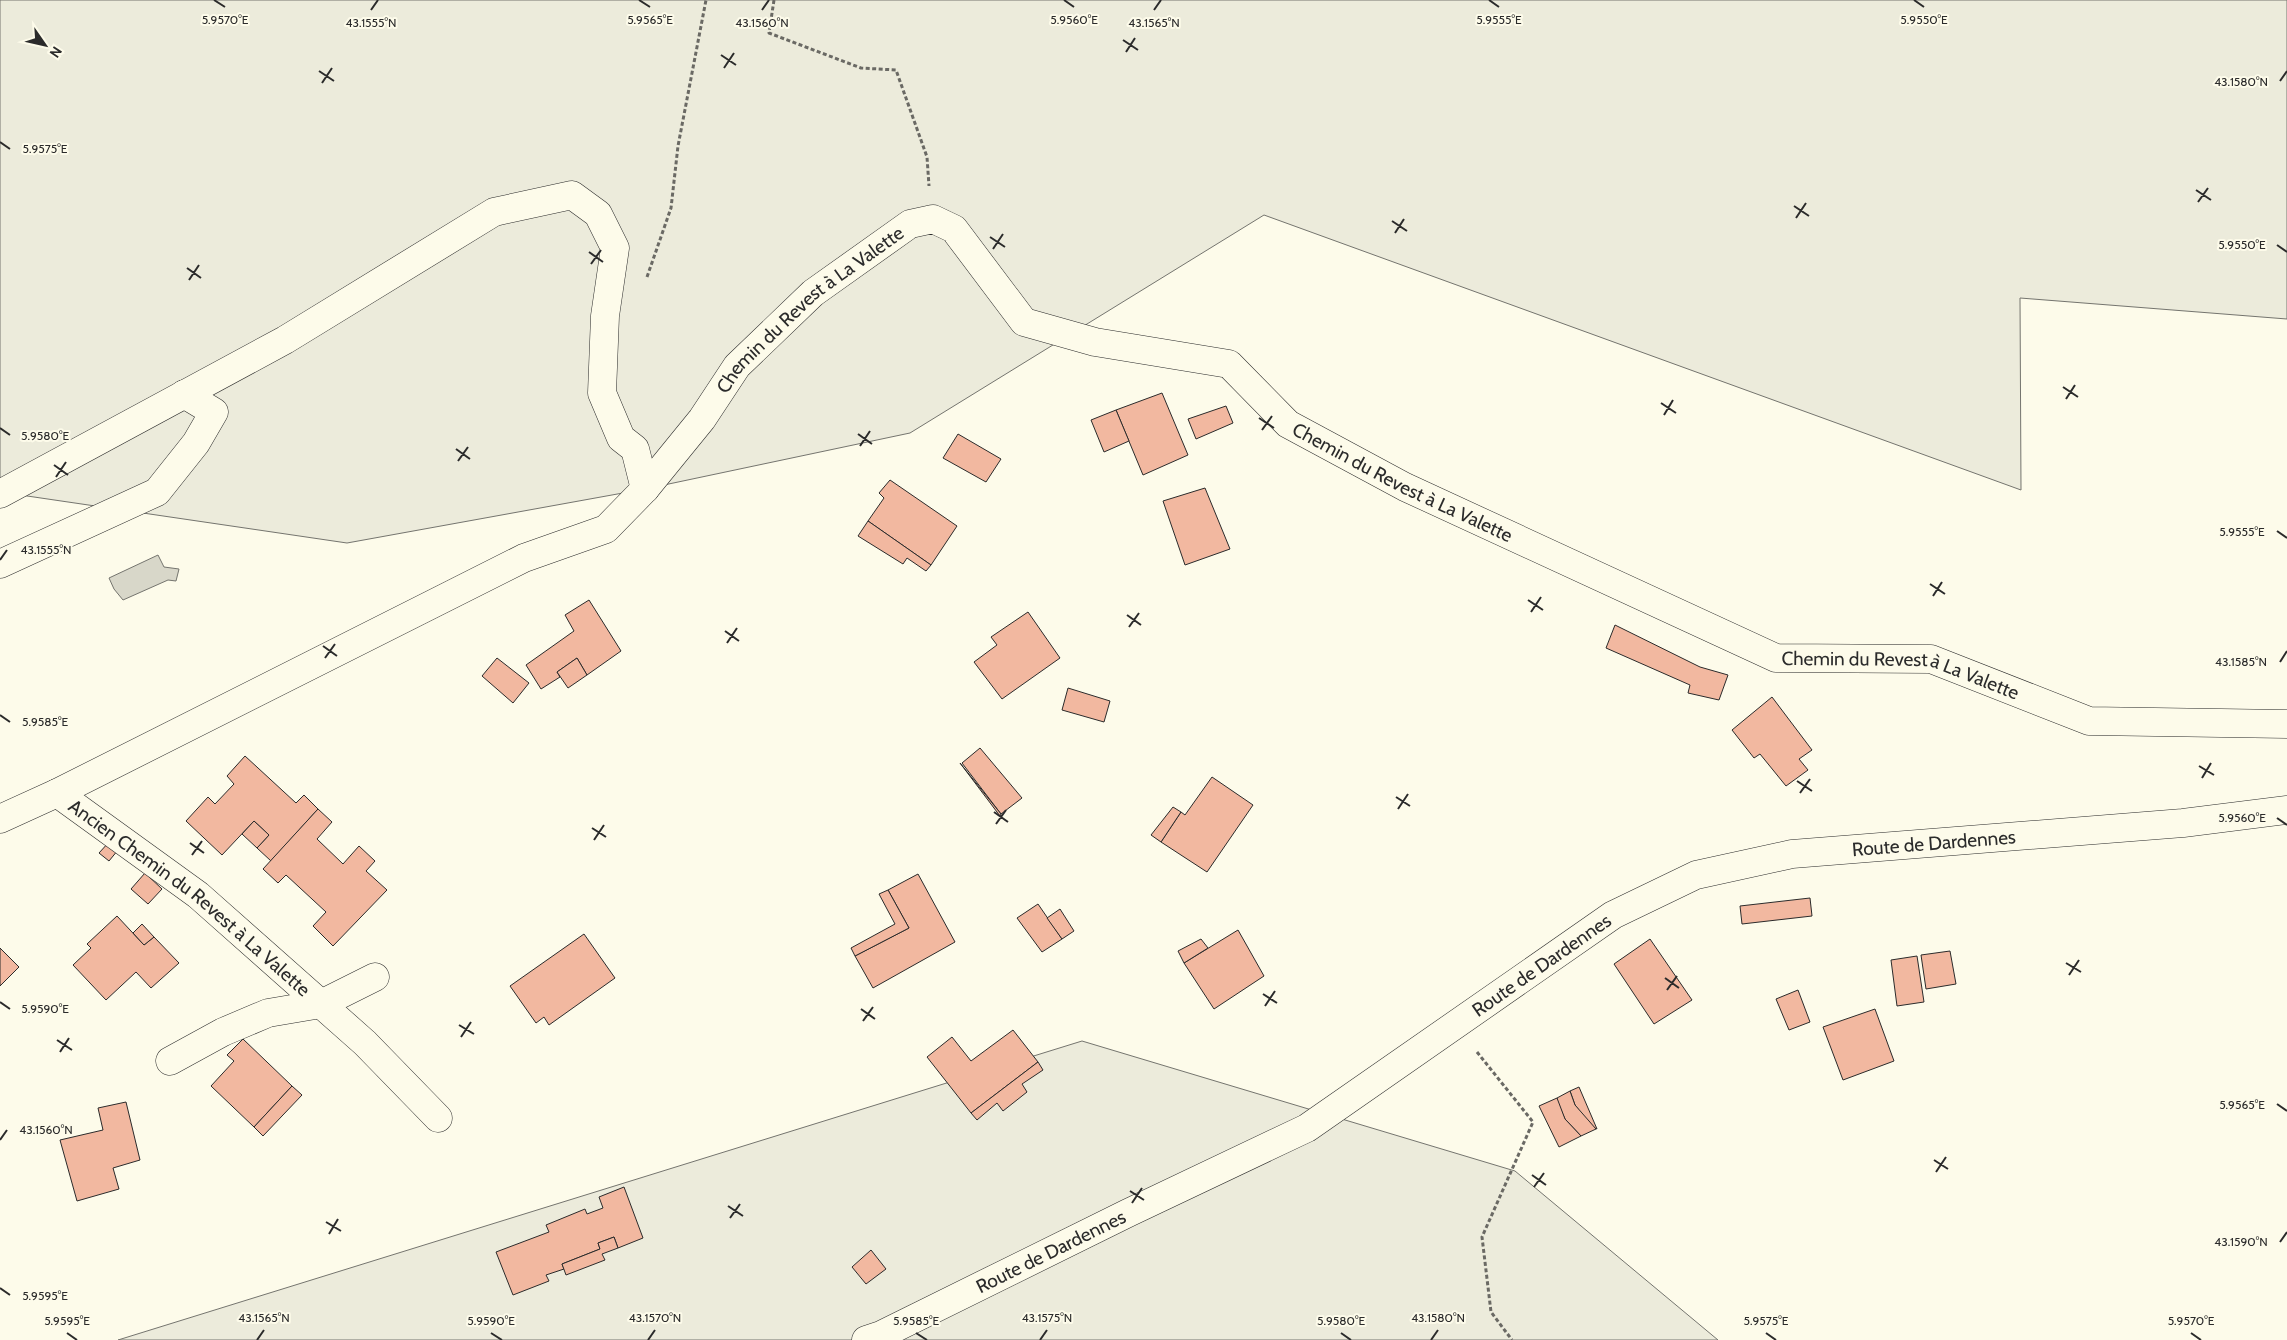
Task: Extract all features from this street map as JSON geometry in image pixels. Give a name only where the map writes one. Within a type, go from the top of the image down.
[{"type":"street","points":[[0,494],[285,340],[494,212],[572,195],[598,214],[615,248],[605,316],[602,393],[621,438],[635,449],[645,489]]},
{"type":"street","name":"Chemin du Revest à La Valette","points":[[645,489],[702,419],[737,366],[813,293],[910,224],[933,218],[954,229],[1024,322],[1095,342],[1228,364],[1288,424],[1404,487],[1776,658],[1931,659],[2090,721],[2287,724]]},
{"type":"street","points":[[0,564],[157,492],[196,443],[214,412],[184,394]]},
{"type":"street","name":"Ancien Chemin du Revest à La Valette","points":[[0,819],[56,793],[524,558],[606,529],[645,489]]},
{"type":"street","name":"Ancien Chemin du Revest à La Valette","points":[[56,793],[198,895],[364,1043],[438,1118]]},
{"type":"street","name":"Route de Dardennes","points":[[866,1340],[881,1335],[1128,1213],[1307,1128],[1613,915],[1696,876],[1792,854],[2174,823],[2287,810]]},
{"type":"street","name":"Ancien Chemin du Revest à La Valette","points":[[170,1061],[223,1032],[268,1013],[321,1004],[375,977]]},
{"type":"path","points":[[643,280],[649,274],[670,208],[678,146],[706,0]]},
{"type":"path","points":[[774,0],[769,33],[860,68],[896,70],[927,157],[933,218]]},
{"type":"path","points":[[1455,1024],[1533,1122],[1482,1237],[1491,1312],[1512,1340]]},
{"type":"shaded area","points":[[0,0],[2287,0],[2287,319],[2020,298],[2021,490],[1264,215],[910,433],[645,489],[347,543],[0,492]]},
{"type":"shaded area","points":[[158,555],[164,567],[179,569],[176,581],[168,580],[123,600],[114,589],[109,578]]},
{"type":"shaded area","points":[[1082,1041],[1515,1171],[1718,1340],[118,1340]]},
{"type":"building","points":[[1162,393],[1188,455],[1143,475],[1116,410]]},
{"type":"building","points":[[1226,406],[1233,423],[1196,439],[1188,419]]},
{"type":"building","points":[[1116,410],[1129,441],[1104,452],[1091,420]]},
{"type":"building","points":[[958,434],[1001,459],[986,482],[943,458]]},
{"type":"building","points":[[890,480],[957,526],[931,565],[868,521],[884,498],[879,493]]},
{"type":"building","points":[[1205,488],[1230,549],[1185,565],[1163,501]]},
{"type":"building","points":[[868,521],[931,565],[926,571],[907,558],[903,564],[858,536]]},
{"type":"building","points":[[589,600],[621,651],[587,675],[577,658],[557,672],[560,677],[541,689],[526,665],[574,631],[565,615]]},
{"type":"building","points":[[1028,612],[1060,658],[1002,699],[974,662],[997,645],[991,637]]},
{"type":"building","points":[[1615,625],[1700,667],[1728,675],[1719,700],[1688,693],[1690,685],[1606,648]]},
{"type":"building","points":[[497,658],[529,683],[513,703],[482,676]]},
{"type":"building","points":[[577,658],[587,675],[568,688],[557,672]]},
{"type":"building","points":[[1068,688],[1110,701],[1104,722],[1062,710]]},
{"type":"building","points":[[1772,697],[1812,750],[1799,759],[1808,770],[1786,786],[1760,754],[1754,758],[1732,730]]},
{"type":"building","points":[[980,748],[1022,798],[1001,814],[962,763]]},
{"type":"building","points":[[245,756],[296,803],[304,795],[318,809],[271,861],[257,848],[269,835],[254,821],[222,855],[186,821],[208,797],[215,804],[234,784],[227,776]]},
{"type":"building","points":[[960,763],[1001,814],[1000,816]]},
{"type":"building","points":[[1212,777],[1253,805],[1207,872],[1161,842],[1181,812],[1185,815]]},
{"type":"building","points":[[1173,807],[1181,812],[1161,842],[1151,835]]},
{"type":"building","points":[[318,809],[332,822],[317,839],[343,864],[359,846],[375,861],[366,871],[387,890],[333,946],[313,926],[326,912],[286,875],[278,883],[263,869]]},
{"type":"building","points":[[254,821],[269,835],[257,848],[242,834]]},
{"type":"building","points":[[109,842],[118,850],[109,861],[99,853]]},
{"type":"building","points":[[145,873],[162,889],[148,904],[131,889]]},
{"type":"building","points":[[918,874],[955,942],[873,988],[855,956],[909,928],[888,890]]},
{"type":"building","points":[[888,890],[909,928],[855,956],[851,948],[895,924],[879,894]]},
{"type":"building","points":[[1810,898],[1812,916],[1742,924],[1740,906]]},
{"type":"building","points":[[1038,904],[1062,939],[1042,952],[1017,918]]},
{"type":"building","points":[[1060,909],[1074,931],[1062,939],[1047,918]]},
{"type":"building","points":[[117,916],[144,945],[154,937],[179,963],[151,988],[136,972],[106,1000],[73,965],[91,948],[87,944]]},
{"type":"building","points":[[142,924],[154,937],[144,945],[133,933]]},
{"type":"building","points":[[1238,930],[1264,976],[1214,1009],[1184,963]]},
{"type":"building","points":[[584,934],[615,978],[549,1025],[544,1017],[536,1023],[510,986]]},
{"type":"building","points":[[1201,939],[1208,948],[1184,963],[1178,951]]},
{"type":"building","points":[[1650,939],[1692,1000],[1654,1024],[1614,964]]},
{"type":"building","points":[[0,948],[19,967],[0,986]]},
{"type":"building","points":[[1950,951],[1956,984],[1926,989],[1921,955]]},
{"type":"building","points":[[1917,956],[1924,1002],[1897,1006],[1891,960]]},
{"type":"building","points":[[1798,990],[1810,1022],[1789,1030],[1776,999]]},
{"type":"building","points":[[1875,1009],[1894,1061],[1843,1080],[1823,1027]]},
{"type":"building","points":[[1013,1030],[1038,1062],[971,1113],[927,1057],[952,1037],[971,1061]]},
{"type":"building","points":[[243,1039],[292,1086],[254,1127],[211,1086],[234,1061],[227,1055]]},
{"type":"building","points":[[1038,1062],[1043,1070],[1022,1084],[1027,1092],[1003,1111],[997,1103],[977,1120],[971,1113]]},
{"type":"building","points":[[292,1086],[302,1095],[263,1136],[254,1127]]},
{"type":"building","points":[[1579,1087],[1597,1129],[1592,1127],[1575,1105],[1570,1091]]},
{"type":"building","points":[[1570,1091],[1575,1105],[1596,1129],[1581,1136],[1565,1119],[1557,1101],[1557,1098]]},
{"type":"building","points":[[1557,1098],[1565,1119],[1581,1136],[1559,1147],[1539,1106]]},
{"type":"building","points":[[126,1102],[140,1160],[113,1168],[119,1189],[77,1201],[60,1140],[103,1130],[98,1108]]},
{"type":"building","points":[[624,1187],[643,1238],[618,1248],[614,1237],[598,1243],[600,1249],[562,1264],[564,1269],[546,1275],[549,1281],[513,1295],[496,1252],[549,1232],[546,1225],[585,1209],[587,1214],[603,1208],[599,1197]]},
{"type":"building","points":[[614,1237],[618,1248],[602,1254],[605,1260],[566,1275],[562,1264],[600,1249],[598,1243]]},
{"type":"building","points":[[871,1250],[886,1269],[866,1284],[852,1267]]}]
